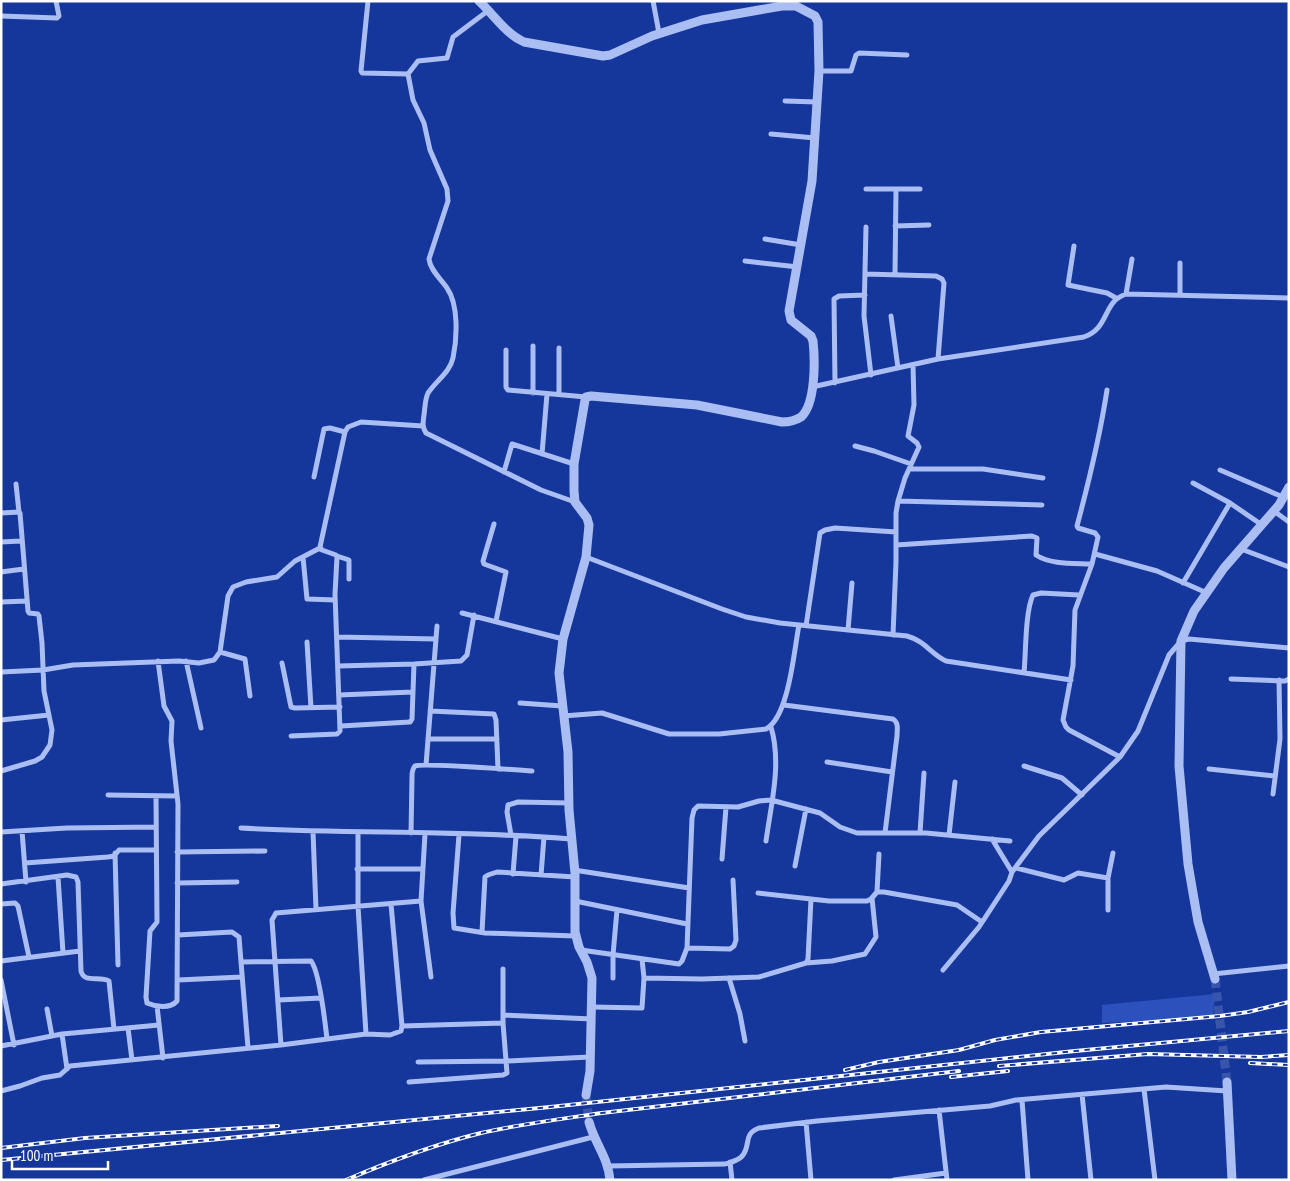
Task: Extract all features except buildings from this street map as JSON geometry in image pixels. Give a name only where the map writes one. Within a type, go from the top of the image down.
[{"type":"street","points":[[1,16],[57,18],[59,16],[56,1]]},
{"type":"street","points":[[368,1],[361,73],[408,74]]},
{"type":"street","points":[[479,1],[509,32],[524,42],[603,56],[617,54],[658,33],[718,16],[782,6],[796,6],[817,18],[819,71],[812,181],[789,316],[794,324],[806,332],[813,340],[812,387],[806,411],[796,420],[789,422],[679,403],[510,391],[506,389],[506,350]]},
{"type":"street","points":[[653,1],[658,33]]},
{"type":"street","points":[[489,10],[453,37],[447,58],[418,61],[408,74],[412,97],[424,123],[430,150],[448,189],[448,201],[429,263],[448,289],[455,304],[456,315],[453,358],[448,369],[428,393],[423,426],[426,433],[541,490],[575,502]]},
{"type":"street","points":[[819,71],[852,71],[856,55],[859,53],[907,55]]},
{"type":"street","points":[[785,101],[817,102]]},
{"type":"street","points":[[771,134],[815,138]]},
{"type":"street","points":[[866,189],[920,189]]},
{"type":"street","points":[[895,274],[896,189]]},
{"type":"street","points":[[896,226],[929,225]]},
{"type":"street","points":[[866,227],[865,333],[871,375]]},
{"type":"street","points":[[765,240],[802,245]]},
{"type":"street","points":[[1074,246],[1068,285],[1107,293],[1116,298]]},
{"type":"street","points":[[1126,294],[1132,259]]},
{"type":"street","points":[[745,261],[798,267]]},
{"type":"street","points":[[1180,264],[1180,295]]},
{"type":"street","points":[[865,274],[936,276],[942,279],[944,283],[938,359]]},
{"type":"street","points":[[812,387],[938,359],[1084,337],[1098,330],[1116,298],[1126,294],[1289,298]]},
{"type":"street","points":[[835,383],[834,299],[839,296],[865,295]]},
{"type":"street","points":[[891,316],[898,368]]},
{"type":"street","points":[[532,346],[533,393]]},
{"type":"street","points":[[559,348],[559,394]]},
{"type":"street","points":[[893,635],[898,501],[919,447],[908,436],[914,405],[913,365]]},
{"type":"street","points":[[1107,390],[1101,434],[1077,526],[1097,534],[1095,554],[1075,610],[1073,623],[1073,666],[1063,720],[1066,727],[1120,757]]},
{"type":"street","points":[[542,454],[547,394]]},
{"type":"street","points":[[586,397],[574,464],[575,502],[588,522],[586,557],[563,638],[559,673],[568,752],[568,803],[574,853],[576,936],[592,978],[590,1071],[586,1095]]},
{"type":"street","points":[[1,672],[44,670],[73,664],[158,661],[208,662],[214,660],[220,652],[228,596],[233,587],[246,582],[280,576],[295,561],[320,548],[345,432],[348,427],[361,422],[423,426]]},
{"type":"street","points":[[314,477],[324,429],[327,427],[345,432]]},
{"type":"street","points":[[504,472],[512,444],[574,464]]},
{"type":"street","points":[[855,446],[874,451],[910,467],[982,469],[1043,478]]},
{"type":"street","points":[[1220,470],[1283,497]]},
{"type":"street","points":[[1194,483],[1230,503],[1262,525]]},
{"type":"street","points":[[1,771],[42,757],[52,738],[44,691],[39,616],[36,613],[28,612],[16,484]]},
{"type":"street","points":[[943,970],[982,922],[1014,870],[1039,836],[1120,757],[1138,731],[1169,656],[1181,641],[1194,611],[1224,568],[1274,511],[1289,487]]},
{"type":"street","points":[[898,501],[1042,505]]},
{"type":"street","points":[[1183,583],[1230,503]]},
{"type":"street","points":[[1274,511],[1289,522]]},
{"type":"street","points":[[1,513],[19,512]]},
{"type":"street","points":[[494,524],[483,561],[484,564],[506,572],[496,621]]},
{"type":"street","points":[[520,703],[563,711],[602,713],[669,734],[719,734],[766,730],[771,727],[784,705],[820,533],[835,528],[896,532]]},
{"type":"street","points":[[896,545],[1032,536],[1037,538],[1036,555],[1040,558],[1049,561],[1092,564]]},
{"type":"street","points":[[1,542],[22,541]]},
{"type":"street","points":[[320,548],[349,560],[349,579]]},
{"type":"street","points":[[1241,549],[1289,567]]},
{"type":"street","points":[[1095,554],[1157,571],[1206,593]]},
{"type":"street","points":[[291,736],[340,733],[335,600],[337,556]]},
{"type":"street","points":[[303,557],[307,599],[335,600]]},
{"type":"street","points":[[586,557],[722,610],[746,617],[916,639],[946,661],[1071,680]]},
{"type":"street","points":[[1,572],[24,570]]},
{"type":"street","points":[[848,630],[852,583]]},
{"type":"street","points":[[1024,673],[1028,623],[1031,600],[1034,595],[1041,593],[1079,595]]},
{"type":"street","points":[[1,602],[27,601]]},
{"type":"street","points":[[462,613],[563,638]]},
{"type":"street","points":[[338,666],[457,662],[467,656],[474,615]]},
{"type":"street","points":[[426,765],[437,626]]},
{"type":"street","points":[[337,637],[436,639]]},
{"type":"street","points":[[1181,641],[1189,639],[1289,648]]},
{"type":"street","points":[[1181,641],[1179,766],[1188,864],[1198,922],[1214,976],[1289,966]]},
{"type":"street","points":[[307,642],[311,708]]},
{"type":"street","points":[[220,652],[245,659],[250,696]]},
{"type":"street","points":[[156,796],[157,922],[150,931],[146,997],[147,1003],[157,1006],[171,1006],[177,1001],[178,980],[177,796],[171,741],[172,721],[164,706],[158,661]]},
{"type":"street","points":[[186,661],[201,728]]},
{"type":"street","points":[[282,663],[291,706],[295,708],[340,707]]},
{"type":"street","points":[[341,726],[410,722],[412,719],[414,664]]},
{"type":"street","points":[[1231,679],[1285,681],[1289,679]]},
{"type":"street","points":[[1273,794],[1280,738],[1278,680]]},
{"type":"street","points":[[339,695],[413,692]]},
{"type":"street","points":[[784,705],[893,719],[898,725],[885,833]]},
{"type":"street","points":[[430,711],[494,714],[496,720],[498,769]]},
{"type":"street","points":[[1,720],[49,715]]},
{"type":"street","points":[[766,841],[776,765],[775,741],[771,727]]},
{"type":"street","points":[[428,739],[497,739]]},
{"type":"street","points":[[827,762],[892,772]]},
{"type":"street","points":[[411,833],[413,769],[416,766],[532,770]]},
{"type":"street","points":[[1024,766],[1062,778],[1082,795]]},
{"type":"street","points":[[1209,769],[1275,776]]},
{"type":"street","points":[[920,834],[924,773]]},
{"type":"street","points":[[949,835],[955,782]]},
{"type":"street","points":[[108,796],[177,796]]},
{"type":"street","points":[[581,950],[679,964],[682,961],[686,948],[688,924],[692,818],[694,810],[698,806],[738,807],[759,800],[771,800],[820,813],[840,827],[857,833],[949,835],[1010,841]]},
{"type":"street","points":[[513,874],[513,836],[507,812],[508,805],[518,802],[568,803]]},
{"type":"street","points":[[722,858],[726,807]]},
{"type":"street","points":[[796,866],[806,809]]},
{"type":"street","points":[[1,832],[68,828],[156,827]]},
{"type":"street","points":[[241,828],[313,832],[459,834],[571,839]]},
{"type":"street","points":[[22,830],[26,882]]},
{"type":"street","points":[[313,832],[316,909]]},
{"type":"street","points":[[358,832],[358,906],[366,1034]]},
{"type":"street","points":[[425,834],[421,902],[431,977]]},
{"type":"street","points":[[459,834],[453,926],[456,930],[576,936]]},
{"type":"street","points":[[541,875],[544,837]]},
{"type":"street","points":[[992,839],[1014,870],[1064,880],[1078,873],[1108,878]]},
{"type":"street","points":[[26,863],[108,857],[114,856],[115,852],[126,850],[155,850]]},
{"type":"street","points":[[177,852],[265,851]]},
{"type":"street","points":[[115,852],[118,965]]},
{"type":"street","points":[[1108,910],[1108,878],[1113,853]]},
{"type":"street","points":[[758,893],[811,899],[867,901],[876,892],[879,854]]},
{"type":"street","points":[[358,869],[423,869]]},
{"type":"street","points":[[482,932],[485,878],[497,872],[541,875],[575,873],[689,888]]},
{"type":"street","points":[[1,884],[72,875],[76,877],[78,882],[82,976],[86,978],[106,978],[109,981],[114,1029]]},
{"type":"street","points":[[58,877],[62,953]]},
{"type":"street","points":[[686,948],[730,948],[734,946],[736,940],[733,880]]},
{"type":"street","points":[[177,883],[237,882]]},
{"type":"street","points":[[876,892],[916,897],[957,906],[982,922]]},
{"type":"street","points":[[644,978],[702,979],[759,977],[806,963],[865,954],[876,937],[872,897]]},
{"type":"street","points":[[806,963],[808,959],[811,899]]},
{"type":"street","points":[[576,901],[688,924]]},
{"type":"street","points":[[281,1045],[273,915],[276,913],[316,909],[421,902]]},
{"type":"street","points":[[1,904],[15,904],[18,906],[29,957]]},
{"type":"street","points":[[1,1091],[60,1074],[65,1072],[70,1066],[163,1058],[366,1034],[398,1033],[401,1031],[402,1026],[391,904]]},
{"type":"street","points":[[613,978],[617,910]]},
{"type":"street","points":[[178,935],[227,932],[235,933],[239,937],[248,1048]]},
{"type":"street","points":[[1,961],[80,951]]},
{"type":"street","points":[[592,1007],[642,1008],[644,978],[642,959]]},
{"type":"street","points":[[241,962],[311,961],[315,967],[321,998],[326,1039]]},
{"type":"street","points":[[409,1082],[503,1075],[506,1073],[503,1023],[503,969]]},
{"type":"street","points":[[178,980],[242,977]]},
{"type":"street","points":[[729,978],[740,1014],[745,1041]]},
{"type":"street","points":[[1,980],[14,1045]]},
{"type":"street","points":[[278,1000],[321,998]]},
{"type":"street","points":[[157,1006],[163,1058]]},
{"type":"street","points":[[47,1009],[52,1036]]},
{"type":"street","points":[[503,1015],[592,1019]]},
{"type":"street","points":[[402,1026],[503,1023]]},
{"type":"street","points":[[1,1046],[14,1045],[62,1034],[159,1025]]},
{"type":"street","points":[[128,1028],[132,1060]]},
{"type":"street","points":[[62,1034],[67,1069]]},
{"type":"street","points":[[418,1062],[506,1061],[590,1057]]},
{"type":"street","points":[[608,1166],[725,1164],[738,1160],[743,1155],[749,1135],[752,1131],[759,1128],[806,1122],[990,1106],[1022,1100],[1082,1094],[1166,1087],[1227,1086],[1232,1180]]},
{"type":"street","points":[[1144,1089],[1155,1180]]},
{"type":"street","points":[[1082,1094],[1091,1180]]},
{"type":"street","points":[[1022,1100],[1028,1180]]},
{"type":"street","points":[[939,1110],[946,1180]]},
{"type":"street","points":[[589,1122],[593,1137],[608,1166],[610,1180]]},
{"type":"street","points":[[806,1122],[811,1180]]},
{"type":"street","points":[[424,1180],[593,1137]]},
{"type":"street","points":[[730,1162],[732,1180]]},
{"type":"street","points":[[894,1180],[946,1173]]},
{"type":"shaded area","points":[[1215,994],[1213,1017],[1102,1023],[1102,1005]]},
{"type":"tunnel","points":[[1215,979],[1227,1082]]},
{"type":"tunnel","points":[[586,1095],[589,1122]]},
{"type":"railway","points":[[845,1070],[879,1062],[959,1050],[995,1040],[1041,1032],[1220,1016],[1248,1012],[1289,1002]]},
{"type":"railway","points":[[1,1160],[550,1107],[1075,1051],[1289,1031]]},
{"type":"railway","points":[[999,1066],[1148,1054],[1261,1057],[1289,1055]]},
{"type":"railway","points":[[1250,1063],[1289,1065]]},
{"type":"railway","points":[[346,1180],[395,1160],[464,1137],[511,1127],[602,1113],[959,1071]]},
{"type":"railway","points":[[951,1077],[1008,1071]]},
{"type":"railway","points":[[1,1148],[85,1138],[278,1126]]}]
